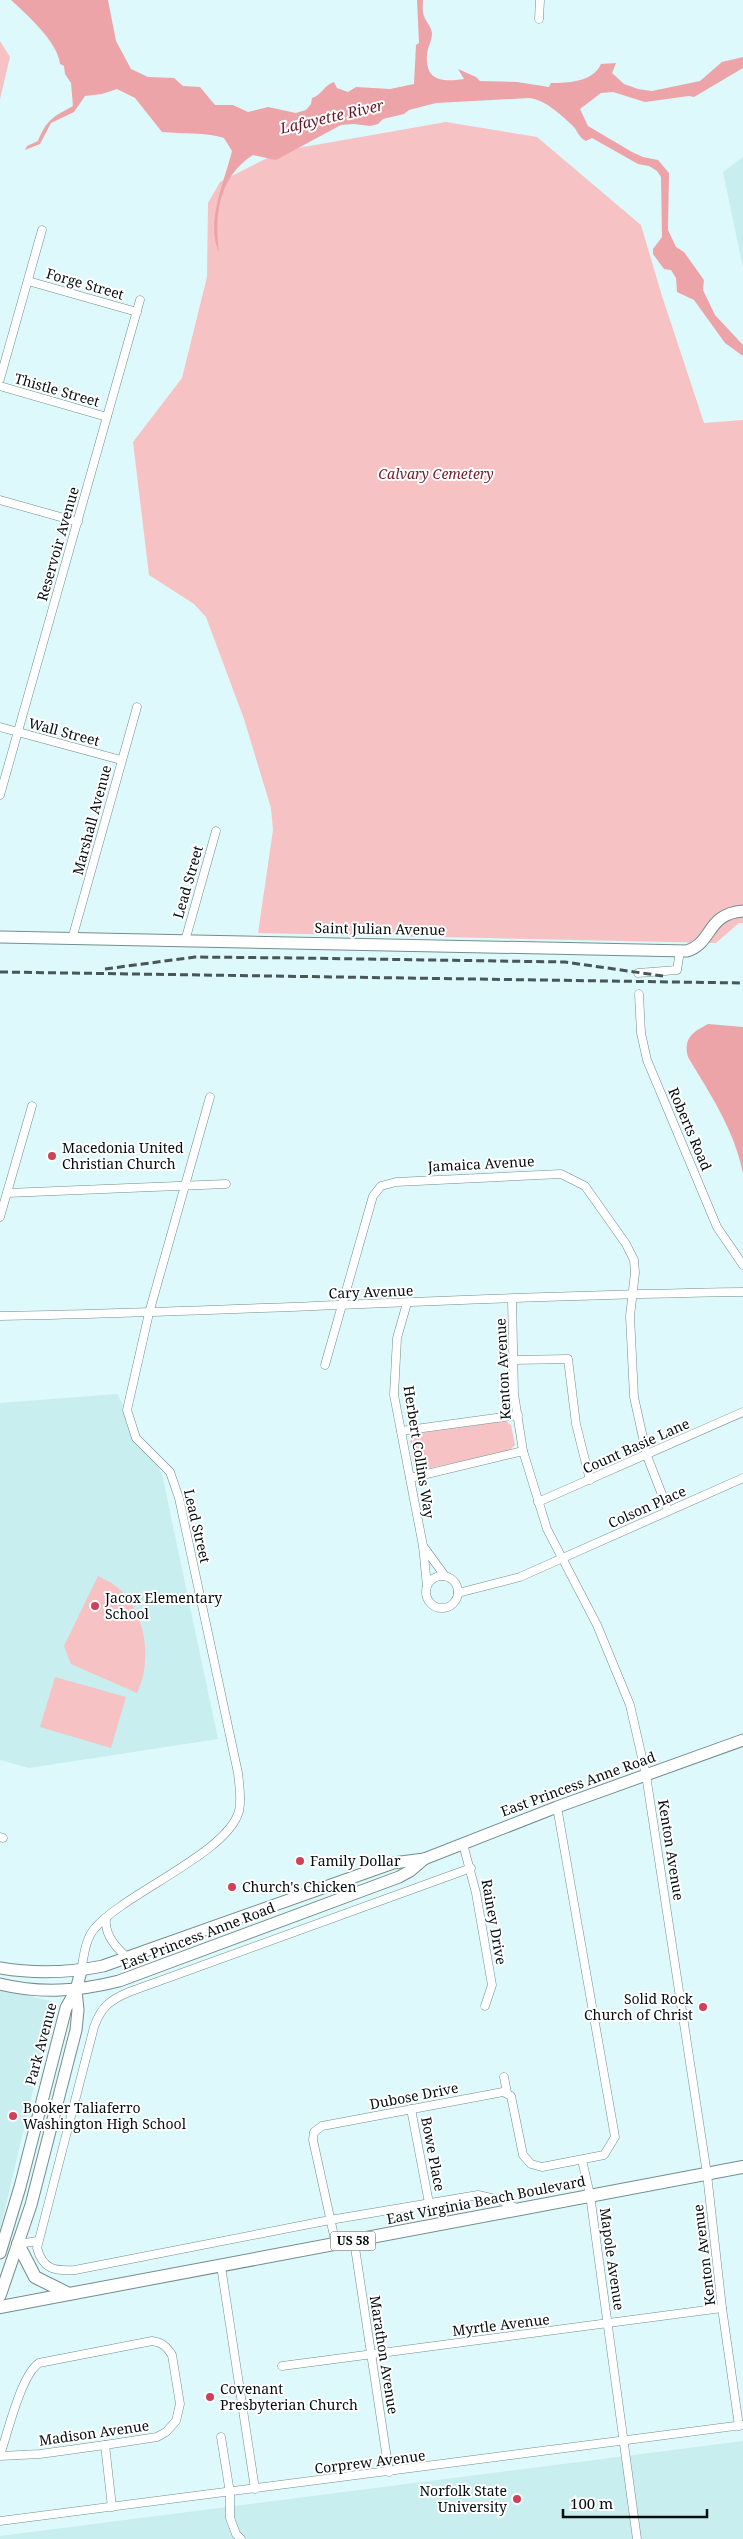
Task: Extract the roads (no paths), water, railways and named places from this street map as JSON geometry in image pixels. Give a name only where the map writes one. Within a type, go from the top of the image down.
[{"type":"main road","name":"Saint Julian Avenue","points":[[0,937],[680,951],[692,949],[699,945],[715,922],[725,915],[743,911]]},
{"type":"main road","name":"East Princess Anne Road","points":[[0,1968],[30,1973],[81,1971],[128,1958],[393,1863],[424,1859],[557,1807],[743,1742]]},
{"type":"main road","name":"East Princess Anne Road","points":[[0,1984],[35,1991],[76,1990],[120,1981],[399,1877],[410,1871],[424,1859]]},
{"type":"main road","name":"Park Avenue","points":[[0,2253],[20,2187],[66,2008],[76,1990],[81,1971]]},
{"type":"main road","name":"Park Avenue","points":[[0,2296],[31,2204],[76,2030],[78,2010],[76,1990]]},
{"type":"main road","name":"East Virginia Beach Boulevard","points":[[0,2307],[336,2245],[590,2194],[743,2167]]},
{"type":"main road","points":[[18,2244],[34,2277],[69,2294]]},
{"type":"street","points":[[539,20],[540,0]]},
{"type":"street","points":[[0,378],[42,230]]},
{"type":"street","name":"Forge Street","points":[[28,281],[136,312]]},
{"type":"street","name":"Reservoir Avenue","points":[[0,795],[140,300]]},
{"type":"street","name":"Thistle Street","points":[[0,386],[107,417]]},
{"type":"street","points":[[0,500],[78,522]]},
{"type":"street","name":"Marshall Avenue","points":[[72,939],[137,708]]},
{"type":"street","name":"Wall Street","points":[[0,727],[121,760]]},
{"type":"street","name":"Lead Street","points":[[185,941],[216,831]]},
{"type":"street","points":[[638,973],[676,970],[680,951]]},
{"type":"street","name":"Roberts Road","points":[[639,994],[641,1033],[647,1060],[717,1227],[743,1265]]},
{"type":"street","name":"Lead Street","points":[[81,1971],[89,1938],[94,1928],[223,1836],[239,1811],[238,1772],[179,1498],[170,1472],[136,1438],[126,1410],[149,1314],[210,1097]]},
{"type":"street","points":[[0,1218],[32,1106]]},
{"type":"street","name":"Jamaica Avenue","points":[[325,1365],[373,1196],[381,1186],[396,1182],[561,1174],[585,1186],[626,1244],[634,1260],[635,1273],[630,1316],[634,1397],[647,1456],[668,1510]]},
{"type":"street","points":[[7,1194],[226,1184]]},
{"type":"street","name":"Cary Avenue","points":[[0,1316],[149,1314],[632,1293],[743,1292]]},
{"type":"street","name":"Kenton Avenue","points":[[512,1299],[514,1360],[523,1451],[547,1529],[597,1625],[630,1705],[646,1775],[707,2174],[722,2308],[741,2425]]},
{"type":"street","name":"Herbert Collins Way","points":[[406,1303],[397,1338],[394,1395],[422,1546],[428,1600],[438,1608],[452,1605],[458,1593],[454,1580],[445,1576],[422,1546]]},
{"type":"street","points":[[514,1360],[568,1359],[576,1424],[590,1480]]},
{"type":"street","name":"Count Basie Lane","points":[[538,1502],[647,1456],[743,1412]]},
{"type":"street","points":[[401,1431],[518,1415]]},
{"type":"street","points":[[410,1478],[523,1451]]},
{"type":"street","name":"Colson Place","points":[[561,1558],[743,1478]]},
{"type":"street","name":"Herbert Collins Way","points":[[458,1593],[520,1577],[561,1558]]},
{"type":"street","points":[[426,1586],[436,1577],[445,1576]]},
{"type":"street","points":[[504,2077],[507,2093],[511,2096],[523,2155],[531,2164],[542,2167],[604,2155],[615,2136],[557,1807]]},
{"type":"street","name":"Rainey Drive","points":[[463,1844],[470,1868],[492,1985],[486,2006]]},
{"type":"street","points":[[470,1868],[129,1992],[112,1999],[104,2006],[94,2027],[38,2242],[40,2258],[47,2267],[54,2271],[75,2270],[330,2220],[478,2195],[500,2200],[518,2209]]},
{"type":"street","points":[[106,1918],[108,1934],[114,1944],[128,1958]]},
{"type":"street","name":"Dubose Drive","points":[[336,2245],[313,2140],[314,2132],[322,2126],[503,2092],[507,2093]]},
{"type":"street","name":"Bowe Place","points":[[411,2109],[430,2203]]},
{"type":"street","name":"Mapole Avenue","points":[[582,2160],[590,2194],[609,2323],[636,2539]]},
{"type":"street","name":"Marathon Avenue","points":[[354,2241],[390,2472]]},
{"type":"street","points":[[18,2244],[38,2242]]},
{"type":"street","points":[[221,2266],[255,2489]]},
{"type":"street","name":"Myrtle Avenue","points":[[282,2366],[722,2308]]},
{"type":"street","name":"Madison Avenue","points":[[152,2341],[164,2345],[172,2355],[180,2404],[176,2421],[166,2432],[157,2438],[40,2454],[0,2455],[24,2382],[33,2367],[50,2360],[152,2341]]},
{"type":"street","name":"Corprew Avenue","points":[[0,2521],[230,2493],[741,2425]]},
{"type":"street","points":[[221,2437],[230,2493],[230,2518],[236,2534],[242,2539]]},
{"type":"street","points":[[105,2445],[112,2507]]},
{"type":"water","name":"Lafayette River","points":[[11,0],[108,0],[116,41],[131,69],[148,77],[174,78],[183,86],[200,87],[215,105],[233,105],[248,112],[268,107],[296,113],[306,110],[311,104],[312,98],[334,82],[337,88],[348,92],[356,87],[390,89],[414,84],[416,45],[419,43],[417,0],[423,0],[423,14],[432,33],[427,55],[429,71],[437,78],[443,80],[464,79],[458,69],[476,77],[480,81],[517,82],[549,87],[551,83],[572,82],[586,78],[592,75],[601,64],[616,63],[612,73],[624,84],[652,91],[700,81],[722,62],[743,57],[743,68],[694,97],[689,96],[645,102],[613,92],[601,93],[580,109],[588,126],[632,152],[643,157],[658,160],[669,173],[668,230],[676,247],[684,252],[704,280],[703,290],[715,315],[743,345],[743,356],[725,343],[694,300],[677,292],[676,278],[671,270],[664,269],[653,254],[653,249],[662,237],[661,177],[657,171],[649,166],[638,164],[592,138],[586,141],[563,117],[542,102],[530,98],[436,103],[383,119],[378,124],[370,126],[341,125],[276,160],[253,155],[233,174],[221,197],[217,224],[219,252],[215,241],[215,215],[232,151],[224,138],[201,134],[162,132],[135,98],[117,89],[102,94],[85,96],[74,112],[51,123],[40,144],[25,150],[27,146],[38,141],[51,119],[73,106],[71,83],[65,74],[64,66],[60,64],[54,47],[48,38]]},
{"type":"water","points":[[708,1024],[743,1027],[743,1173],[734,1142],[727,1127],[713,1098],[688,1057],[687,1045],[690,1036]]},
{"type":"railway","points":[[105,969],[195,957],[297,958],[565,962],[663,976]]},
{"type":"railway","points":[[0,972],[743,983]]},
{"type":"place","name":"Macedonia United Christian Church","points":[[52,1156]]},
{"type":"place","name":"Jacox Elementary School","points":[[95,1606]]},
{"type":"place","name":"Family Dollar","points":[[300,1861]]},
{"type":"place","name":"Church's Chicken","points":[[232,1887]]},
{"type":"place","name":"Solid Rock Church of Christ","points":[[703,2007]]},
{"type":"place","name":"Booker Taliaferro Washington High School","points":[[13,2116]]},
{"type":"place","name":"Covenant Presbyterian Church","points":[[210,2397]]},
{"type":"place","name":"Norfolk State University","points":[[517,2499]]},
{"type":"park label","name":"Calvary Cemetery","points":[[436,474]]}]
